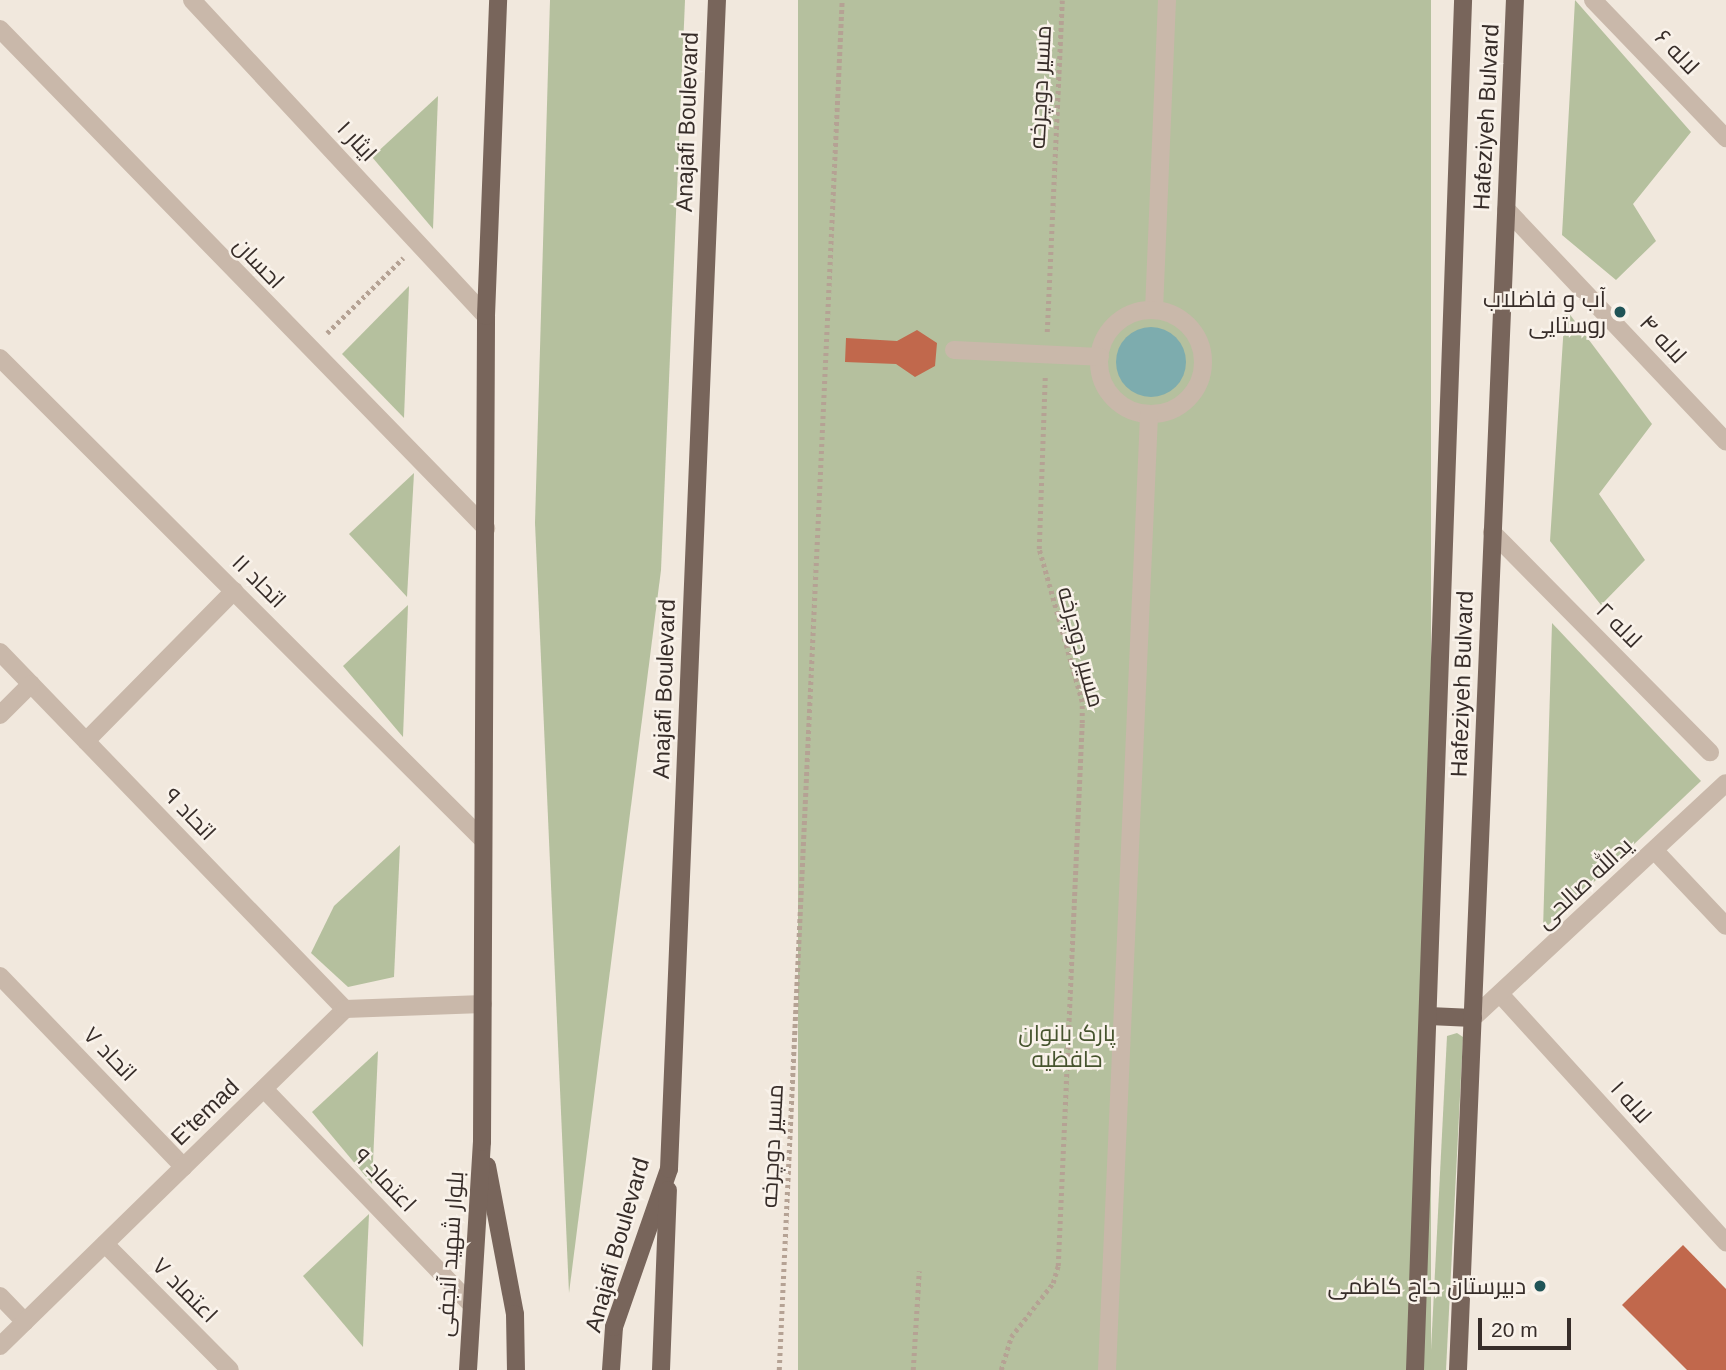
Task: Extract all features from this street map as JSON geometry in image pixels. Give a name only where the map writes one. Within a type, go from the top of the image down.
[{"type":"main road","points":[[498,0],[486,316],[482,1142],[515,1314],[516,1370]]},
{"type":"main road","name":"Anajafi Boulevard","points":[[611,1370],[614,1327],[668,1169],[717,0]]},
{"type":"main road","name":"Hafeziyeh Bulvard","points":[[1416,1370],[1462,0]]},
{"type":"main road","name":"Hafeziyeh Bulvard","points":[[1458,1370],[1516,0]]},
{"type":"main road","points":[[1429,1016],[1473,1018]]},
{"type":"main road","name":"بلوار شهید آنجفی","points":[[468,1370],[482,1142]]},
{"type":"main road","points":[[661,1370],[668,1169]]},
{"type":"street","name":"ایثار ۱","points":[[192,0],[486,316]]},
{"type":"street","points":[[1154,310],[1167,0]]},
{"type":"street","name":"لاله ۶","points":[[1594,0],[1726,138]]},
{"type":"street","name":"احسان","points":[[0,29],[309,351],[486,528]]},
{"type":"street","name":"لاله ۴","points":[[1506,209],[1726,442]]},
{"type":"street","points":[[1154,310],[1186,324],[1203,355],[1189,397],[1167,412],[1149,414],[1116,400],[1105,386],[1100,357],[1120,320],[1154,310]]},
{"type":"street","points":[[954,350],[1100,357]]},
{"type":"street","name":"اتحاد ۱۱","points":[[0,358],[482,840]]},
{"type":"street","points":[[1107,1370],[1149,414]]},
{"type":"street","name":"لاله ۲","points":[[1492,532],[1710,752]]},
{"type":"street","points":[[86,741],[234,591]]},
{"type":"street","name":"اتحاد ۹","points":[[0,652],[345,1009]]},
{"type":"street","points":[[0,715],[31,684]]},
{"type":"street","name":"یدالله صالحی","points":[[1473,1018],[1726,783]]},
{"type":"street","points":[[1655,851],[1726,926]]},
{"type":"street","name":"اتحاد ۷","points":[[0,976],[184,1167]]},
{"type":"street","name":"لاله ۱","points":[[1500,994],[1726,1242]]},
{"type":"street","points":[[345,1009],[483,1004]]},
{"type":"street","name":"E'temad","points":[[0,1346],[345,1009]]},
{"type":"street","name":"اعتماد ۹","points":[[264,1089],[472,1306]]},
{"type":"street","name":"اعتماد ۷","points":[[105,1244],[230,1370]]},
{"type":"street","points":[[0,1296],[25,1322]]},
{"type":"path","name":"مسیر دوچرخه","points":[[779,1370],[842,0]]},
{"type":"path","name":"مسیر دوچرخه","points":[[1001,1370],[1011,1337],[1053,1283],[1058,1266],[1082,737],[1082,702],[1039,549],[1062,0]]},
{"type":"path","points":[[309,351],[418,243]]},
{"type":"path","points":[[913,1370],[919,1271]]},
{"type":"green space","points":[[550,0],[685,0],[661,570],[569,1293],[535,523]]},
{"type":"green space","name":"پارک بانوان حافظیه","points":[[798,0],[1431,0],[1431,1370],[798,1370]]},
{"type":"green space","points":[[1575,0],[1691,132],[1633,204],[1656,241],[1616,280],[1562,235]]},
{"type":"green space","points":[[438,96],[433,229],[372,157]]},
{"type":"green space","points":[[409,286],[404,418],[342,354]]},
{"type":"green space","points":[[1565,308],[1652,424],[1599,494],[1645,560],[1601,605],[1550,541]]},
{"type":"green space","points":[[414,473],[407,597],[349,534]]},
{"type":"green space","points":[[408,605],[403,737],[343,666]]},
{"type":"green space","points":[[1552,623],[1701,781],[1543,930]]},
{"type":"green space","points":[[400,845],[394,977],[348,987],[311,953],[334,906]]},
{"type":"green space","points":[[1457,1033],[1463,1037],[1446,1370],[1430,1370],[1447,1036]]},
{"type":"green space","points":[[378,1051],[372,1184],[312,1112]]},
{"type":"green space","points":[[369,1214],[363,1347],[303,1276]]},
{"type":"water","points":[[1158,327],[1171,333],[1180,342],[1184,348],[1184,376],[1176,387],[1165,395],[1144,397],[1126,387],[1118,376],[1116,355],[1126,337],[1137,329]]},
{"type":"building","points":[[917,330],[937,343],[935,366],[915,377],[896,364],[845,362],[846,338],[897,341]]},
{"type":"building","points":[[1683,1245],[1726,1289],[1726,1370],[1687,1370],[1622,1305]]},
{"type":"place","name":"آب و فاضلاب روستایی","points":[[1620,312]]},
{"type":"place","name":"دبیرستان حاج کاظمی","points":[[1540,1286]]}]
